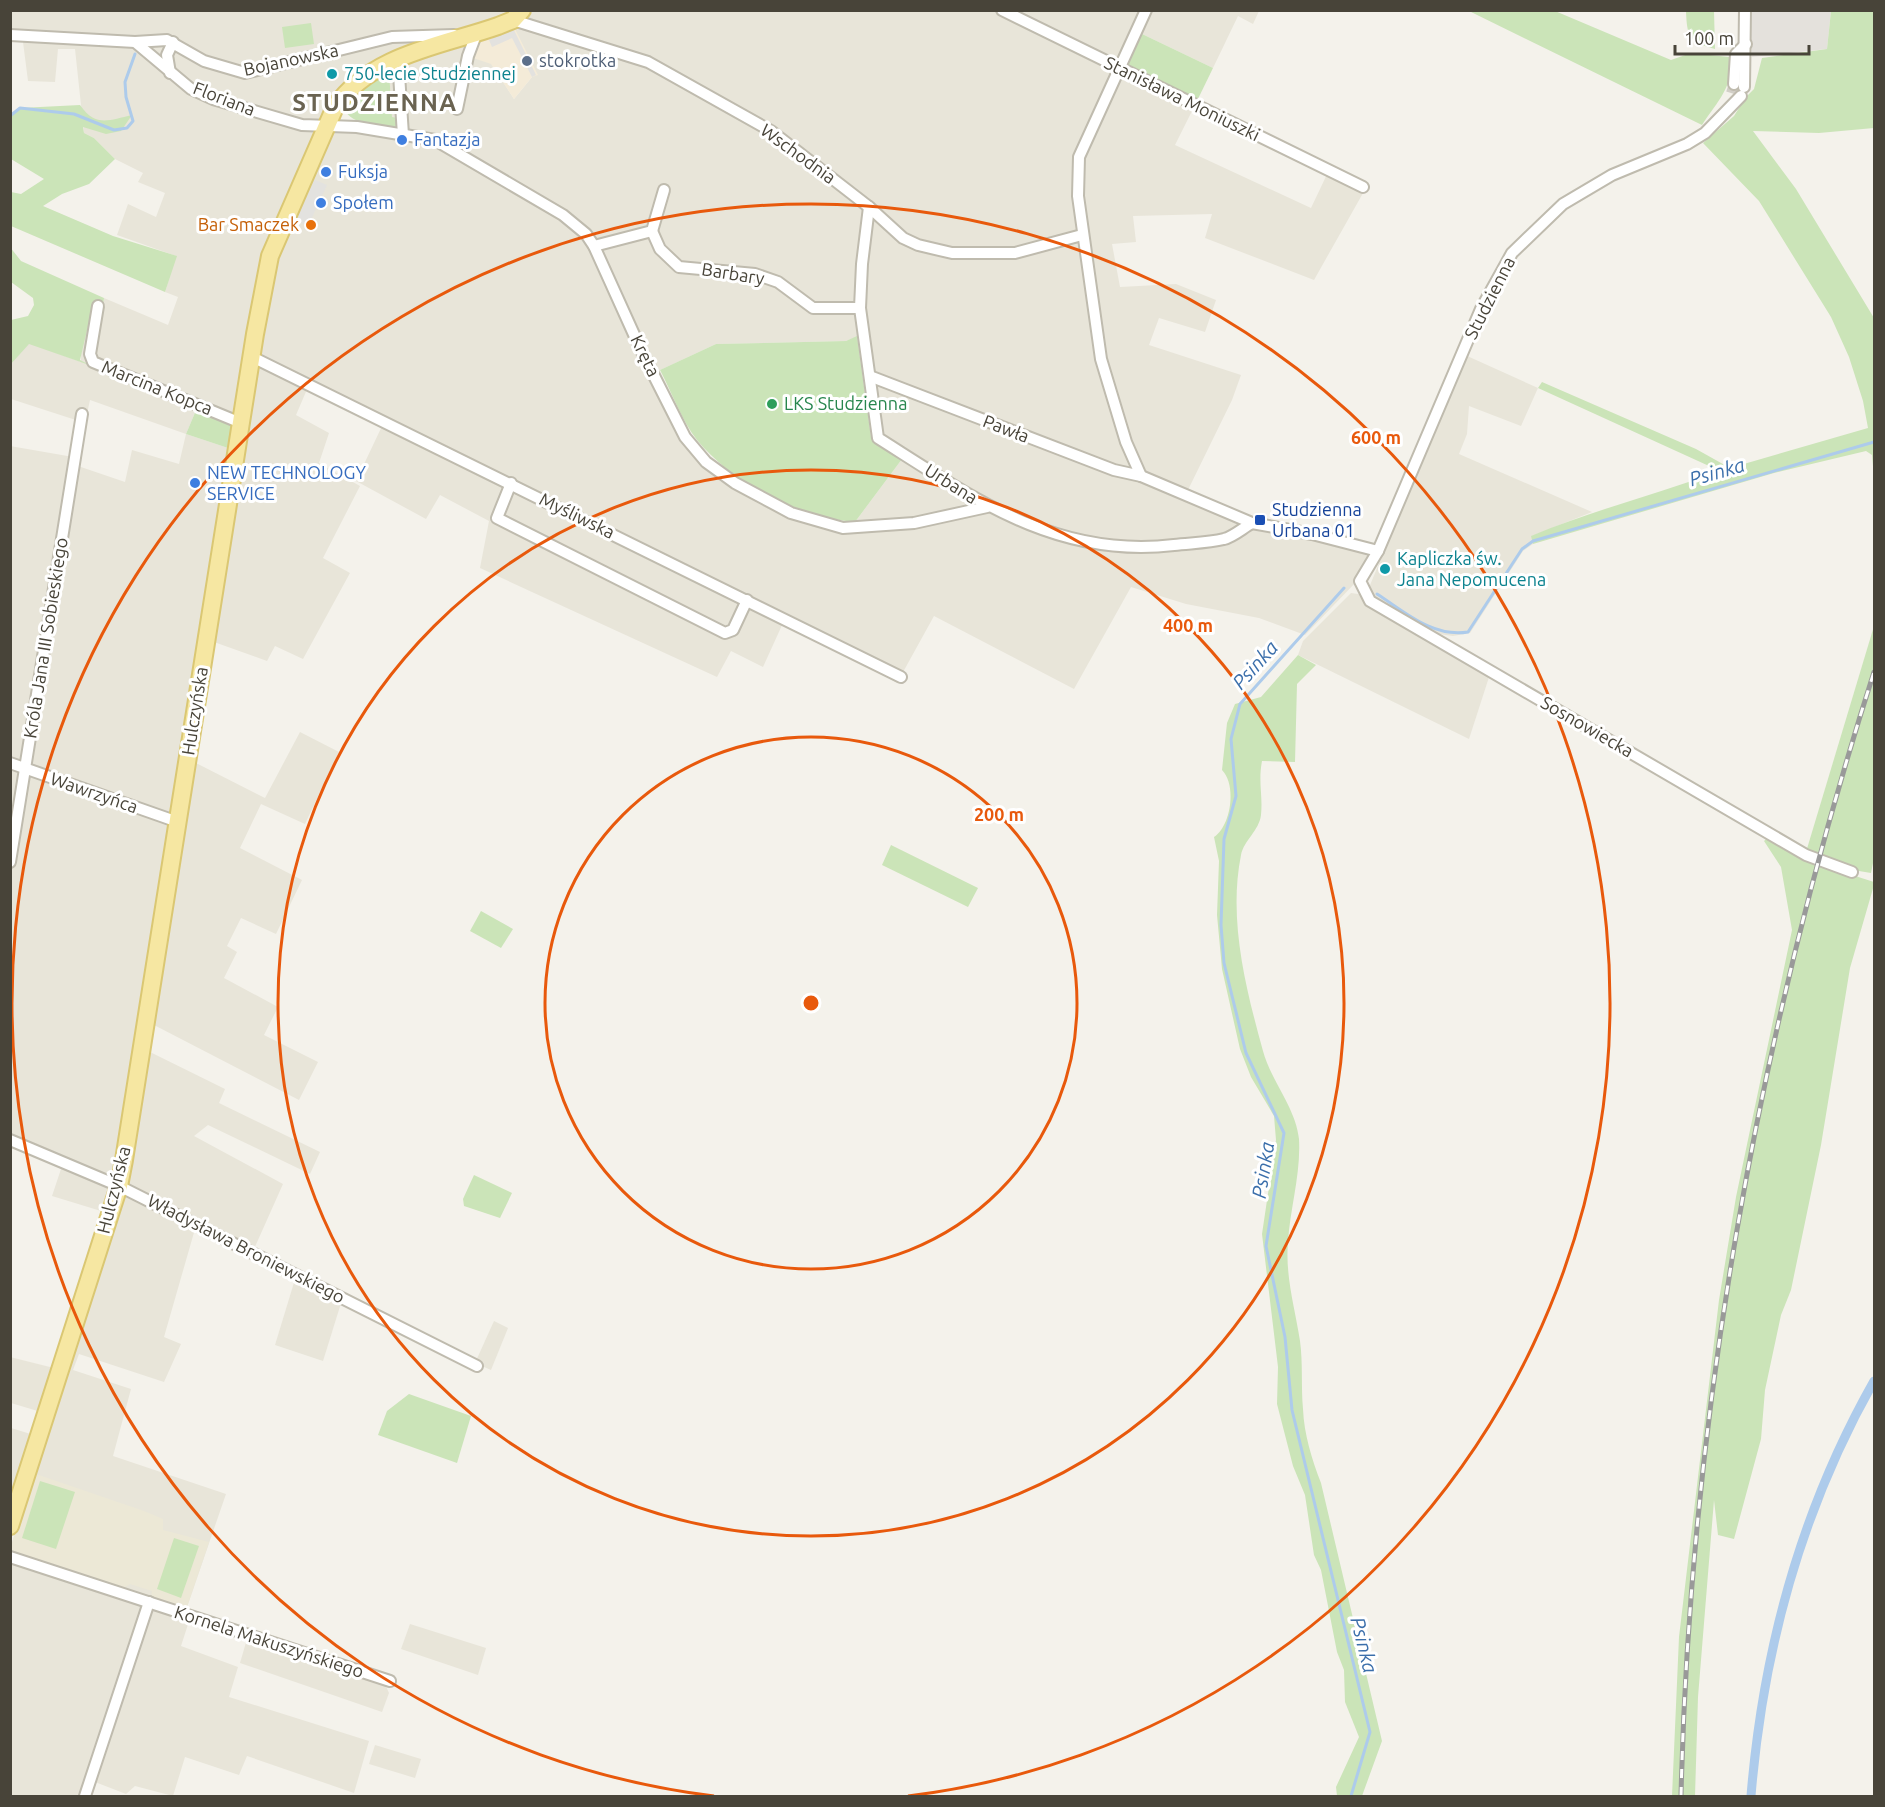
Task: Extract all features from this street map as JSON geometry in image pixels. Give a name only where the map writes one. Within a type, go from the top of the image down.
[{"type":"main road","name":"Hulczyńska","points":[[10,1526],[118,1186],[270,256],[335,107],[348,91],[370,72],[398,59],[474,33],[517,15]]},
{"type":"street","name":"Stanisława Moniuszki","points":[[1002,10],[1363,188]]},
{"type":"street","points":[[1141,476],[1126,442],[1101,358],[1082,235],[1079,157],[1146,10]]},
{"type":"street","name":"Studzienna","points":[[1360,581],[1378,552],[1481,309],[1512,253],[1563,204],[1612,175],[1687,144],[1711,127],[1738,90],[1736,54],[1746,44],[1746,10]]},
{"type":"street","name":"Wschodnia","points":[[517,15],[648,62],[771,131],[869,207],[903,238],[918,245],[952,254],[1015,253],[1082,235]]},
{"type":"street","points":[[457,109],[474,33]]},
{"type":"street","name":"Bojanowska","points":[[10,35],[173,42],[204,60],[245,74],[392,37],[474,33]]},
{"type":"street","name":"Floriana","points":[[135,42],[191,89],[232,105],[302,125],[327,125]]},
{"type":"street","points":[[170,73],[167,55],[173,42]]},
{"type":"street","points":[[398,59],[403,135]]},
{"type":"street","name":"Kręta","points":[[327,125],[435,140],[563,214],[586,234],[594,246],[641,350],[685,437],[706,462],[735,483],[790,513],[843,528],[914,523],[987,507]]},
{"type":"street","points":[[594,246],[652,231],[664,190]]},
{"type":"street","name":"Urbana","points":[[869,207],[862,264],[860,308],[872,377],[878,438],[987,507],[1057,534],[1126,548],[1226,539],[1252,523]]},
{"type":"street","name":"Barbary","points":[[652,231],[660,249],[679,267],[755,274],[778,282],[813,308],[860,308]]},
{"type":"street","name":"Marcina Kopca","points":[[98,306],[90,354],[93,362],[241,423]]},
{"type":"street","name":"Myśliwska","points":[[252,357],[901,677]]},
{"type":"street","name":"Pawła","points":[[872,377],[1114,470],[1141,476],[1252,523],[1312,534],[1378,552]]},
{"type":"street","name":"Króla Jana III Sobieskiego","points":[[10,862],[82,414]]},
{"type":"street","points":[[511,483],[497,518],[725,633],[732,630],[747,600]]},
{"type":"street","name":"Sosnowiecka","points":[[1360,581],[1370,601],[1824,863],[1852,872]]},
{"type":"street","name":"Wawrzyńca","points":[[10,763],[178,822]]},
{"type":"street","name":"Władysława Broniewskiego","points":[[10,1140],[118,1186],[477,1366]]},
{"type":"street","name":"Kornela Makuszyńskiego","points":[[10,1557],[390,1681]]},
{"type":"street","points":[[85,1797],[149,1602]]},
{"type":"shaded area","points":[[1012,10],[1018,13],[1019,10],[1259,11],[1253,24],[1238,16],[1213,68],[1140,33],[1196,103],[1175,145],[1311,208],[1330,168],[1367,186],[1314,280],[1205,238],[1212,214],[1133,216],[1136,242],[1112,244],[1120,287],[1176,284],[1216,300],[1205,332],[1159,318],[1149,345],[1241,375],[1232,400],[1187,492],[1254,518],[1253,530],[1265,527],[1375,553],[1358,580],[1305,635],[1259,618],[1186,604],[1131,587],[1074,689],[934,616],[897,683],[836,647],[783,623],[763,667],[731,651],[717,677],[480,568],[489,521],[440,495],[426,519],[356,481],[383,424],[308,387],[296,415],[329,433],[319,463],[360,486],[323,558],[350,573],[303,659],[275,646],[267,661],[214,642],[275,255],[331,128],[434,143],[566,222],[592,248],[688,451],[720,481],[761,505],[807,524],[845,532],[912,520],[855,522],[902,459],[871,438],[857,337],[846,341],[716,344],[656,372],[598,247],[572,219],[437,137],[397,127],[392,118],[389,71],[405,62],[476,39],[514,99],[532,77],[513,25],[525,11]]},
{"type":"shaded area","points":[[11,11],[516,11],[353,79],[280,216],[260,264],[236,417],[197,408],[186,434],[90,400],[85,423],[11,399],[11,364],[29,343],[81,362],[81,351],[93,304],[103,305],[104,298],[168,325],[178,297],[165,292],[176,256],[117,235],[128,204],[156,217],[165,193],[138,182],[143,173],[115,159],[94,138],[84,133],[75,49],[58,49],[55,82],[28,81],[23,42],[11,42]]},
{"type":"shaded area","points":[[1750,11],[1831,11],[1827,49],[1752,57]]},
{"type":"shaded area","points":[[513,25],[538,75],[532,77],[514,99],[491,64],[470,57],[476,39]]},
{"type":"shaded area","name":"stokrotka","points":[[513,28],[536,75],[532,77],[512,38],[492,47],[489,40]]},
{"type":"shaded area","points":[[313,179],[327,185],[308,226],[295,220]]},
{"type":"shaded area","points":[[1465,355],[1538,388],[1521,426],[1469,406],[1467,434],[1459,454],[1592,512],[1532,536],[1533,544],[1523,551],[1470,633],[1453,636],[1432,633],[1370,596],[1368,590]]},
{"type":"shaded area","points":[[186,434],[228,448],[220,524],[123,1116],[113,1173],[101,1211],[52,1196],[62,1166],[11,1140],[10,446],[79,458],[78,466],[125,482],[132,450],[179,464]]},
{"type":"shaded area","points":[[1351,593],[1365,595],[1490,674],[1469,739],[1298,655],[1303,641]]},
{"type":"shaded area","points":[[300,732],[339,752],[305,824],[261,804],[240,848],[302,880],[276,934],[241,918],[227,946],[237,952],[224,978],[278,1007],[264,1035],[318,1062],[299,1100],[154,1025],[194,762],[265,798]]},
{"type":"shaded area","points":[[150,1052],[225,1089],[219,1103],[320,1152],[310,1174],[208,1125],[194,1136],[283,1184],[254,1249],[195,1229],[164,1337],[181,1344],[164,1382],[79,1354],[73,1370],[131,1389],[113,1456],[226,1494],[186,1610],[192,1612],[181,1646],[238,1667],[229,1697],[369,1741],[354,1793],[247,1756],[239,1775],[185,1757],[173,1796],[135,1786],[126,1794],[95,1782],[88,1796],[11,1796],[11,1546],[119,1199],[130,1175]]},
{"type":"shaded area","points":[[296,1276],[342,1300],[323,1361],[275,1345]]},
{"type":"shaded area","points":[[494,1321],[508,1328],[491,1370],[475,1363]]},
{"type":"shaded area","points":[[10,1357],[54,1368],[41,1412],[11,1403]]},
{"type":"shaded area","points":[[11,1428],[34,1435],[11,1515]]},
{"type":"shaded area","points":[[33,1473],[163,1519],[163,1530],[209,1542],[186,1610],[151,1598],[152,1591],[130,1584],[120,1590],[11,1554],[11,1546]]},
{"type":"shaded area","points":[[410,1624],[486,1648],[478,1675],[401,1649]]},
{"type":"shaded area","points":[[247,1639],[384,1682],[389,1693],[382,1712],[240,1663]]},
{"type":"shaded area","points":[[375,1745],[421,1759],[415,1778],[369,1764]]},
{"type":"green space","points":[[1469,11],[1555,11],[1671,60],[1691,53],[1729,57],[1730,76],[1723,93],[1702,125]]},
{"type":"green space","points":[[1686,11],[1714,11],[1715,49],[1700,44],[1691,37],[1687,27]]},
{"type":"green space","points":[[1831,11],[1874,11],[1874,128],[1819,133],[1753,131],[1796,189],[1874,318],[1874,478],[1872,455],[1866,451],[1774,473],[1533,544],[1531,536],[1554,527],[1720,471],[1538,388],[1542,382],[1696,449],[1730,468],[1868,428],[1863,401],[1849,357],[1831,317],[1759,201],[1703,143],[1734,116],[1754,89],[1762,58],[1827,49]]},
{"type":"green space","points":[[311,23],[314,44],[285,48],[282,27]]},
{"type":"green space","points":[[1140,33],[1213,68],[1196,103],[1123,66]]},
{"type":"green space","points":[[389,71],[392,117],[397,118],[397,127],[367,124],[348,115],[344,109],[353,97]]},
{"type":"green space","points":[[80,105],[97,120],[110,120],[132,115],[121,131],[106,134],[83,127],[84,133],[94,138],[115,159],[89,184],[62,194],[43,206],[113,236],[177,256],[165,292],[11,226],[11,192],[21,194],[44,179],[11,159],[11,114],[20,108]]},
{"type":"green space","points":[[10,247],[21,261],[104,298],[103,305],[93,305],[80,360],[92,366],[29,344],[11,364],[11,320],[28,316],[34,305],[33,298],[11,282]]},
{"type":"green space","name":"LKS Studzienna","points":[[857,336],[871,437],[902,459],[855,522],[834,519],[790,505],[768,496],[729,471],[697,440],[682,416],[660,370],[716,344],[846,341]]},
{"type":"green space","points":[[197,408],[233,424],[228,448],[186,434]]},
{"type":"green space","points":[[1874,626],[1874,858],[1871,873],[1853,870],[1806,852]]},
{"type":"green space","points":[[1298,655],[1316,665],[1297,684],[1295,762],[1262,761],[1260,821],[1241,855],[1237,904],[1238,929],[1245,979],[1263,1051],[1293,1116],[1299,1139],[1287,1255],[1301,1349],[1305,1428],[1321,1483],[1382,1741],[1362,1796],[1337,1796],[1336,1787],[1359,1737],[1345,1702],[1344,1670],[1337,1652],[1321,1570],[1314,1555],[1305,1495],[1293,1466],[1277,1404],[1278,1367],[1262,1234],[1276,1140],[1274,1116],[1251,1077],[1240,1049],[1222,969],[1217,915],[1219,861],[1214,837],[1225,824],[1231,795],[1227,777],[1222,770],[1227,723],[1235,704],[1261,697]]},
{"type":"green space","points":[[1767,838],[1827,867],[1874,882],[1874,885],[1850,968],[1821,1145],[1791,1290],[1781,1315],[1765,1390],[1761,1439],[1734,1539],[1718,1535],[1714,1500],[1698,1697],[1695,1796],[1672,1796],[1679,1637],[1719,1300],[1736,1197],[1792,930],[1781,867],[1764,841]]},
{"type":"green space","points":[[891,845],[978,888],[968,907],[882,865]]},
{"type":"green space","points":[[481,911],[513,929],[501,948],[470,931]]},
{"type":"green space","points":[[474,1175],[512,1193],[500,1218],[464,1206],[463,1199]]},
{"type":"green space","points":[[409,1394],[471,1416],[457,1463],[378,1435],[387,1411]]},
{"type":"green space","points":[[40,1481],[75,1492],[56,1549],[22,1538]]},
{"type":"green space","points":[[174,1538],[199,1546],[181,1598],[157,1589]]},
{"type":"waterway","points":[[10,116],[20,108],[74,114],[114,130],[127,128],[133,121],[126,97],[125,82],[135,54]]},
{"type":"waterway","name":"Psinka","points":[[1377,594],[1409,616],[1431,627],[1455,633],[1468,632],[1522,549],[1533,541],[1874,442]]},
{"type":"waterway","name":"Psinka","points":[[1344,588],[1240,704],[1231,739],[1236,796],[1224,839],[1221,925],[1224,963],[1246,1053],[1284,1133],[1266,1246],[1285,1337],[1292,1410],[1370,1732],[1351,1796]]},
{"type":"waterway","points":[[1751,1796],[1765,1687],[1790,1582],[1806,1530],[1826,1480],[1848,1430],[1874,1381]]},
{"type":"tunnel","points":[[1731,93],[1734,84]]},
{"type":"railway","points":[[1681,1796],[1687,1653],[1699,1511],[1715,1369],[1737,1228],[1764,1087],[1796,947],[1833,809],[1874,672]]},
{"type":"place","name":"stokrotka","points":[[527,61]]},
{"type":"place","name":"750-lecie Studziennej","points":[[332,74]]},
{"type":"place","name":"Fantazja","points":[[402,140]]},
{"type":"place","name":"Fuksja","points":[[326,172]]},
{"type":"place","name":"Społem","points":[[321,203]]},
{"type":"place","name":"Bar Smaczek","points":[[311,225]]},
{"type":"place","name":"LKS Studzienna","points":[[772,404]]},
{"type":"place","name":"NEW TECHNOLOGY SERVICE","points":[[195,483]]},
{"type":"place","name":"Studzienna Urbana 01","points":[[1260,520]]},
{"type":"place","name":"Kapliczka św. Jana Nepomucena","points":[[1385,569]]},
{"type":"district","name":"STUDZIENNA","points":[[375,103]]}]
